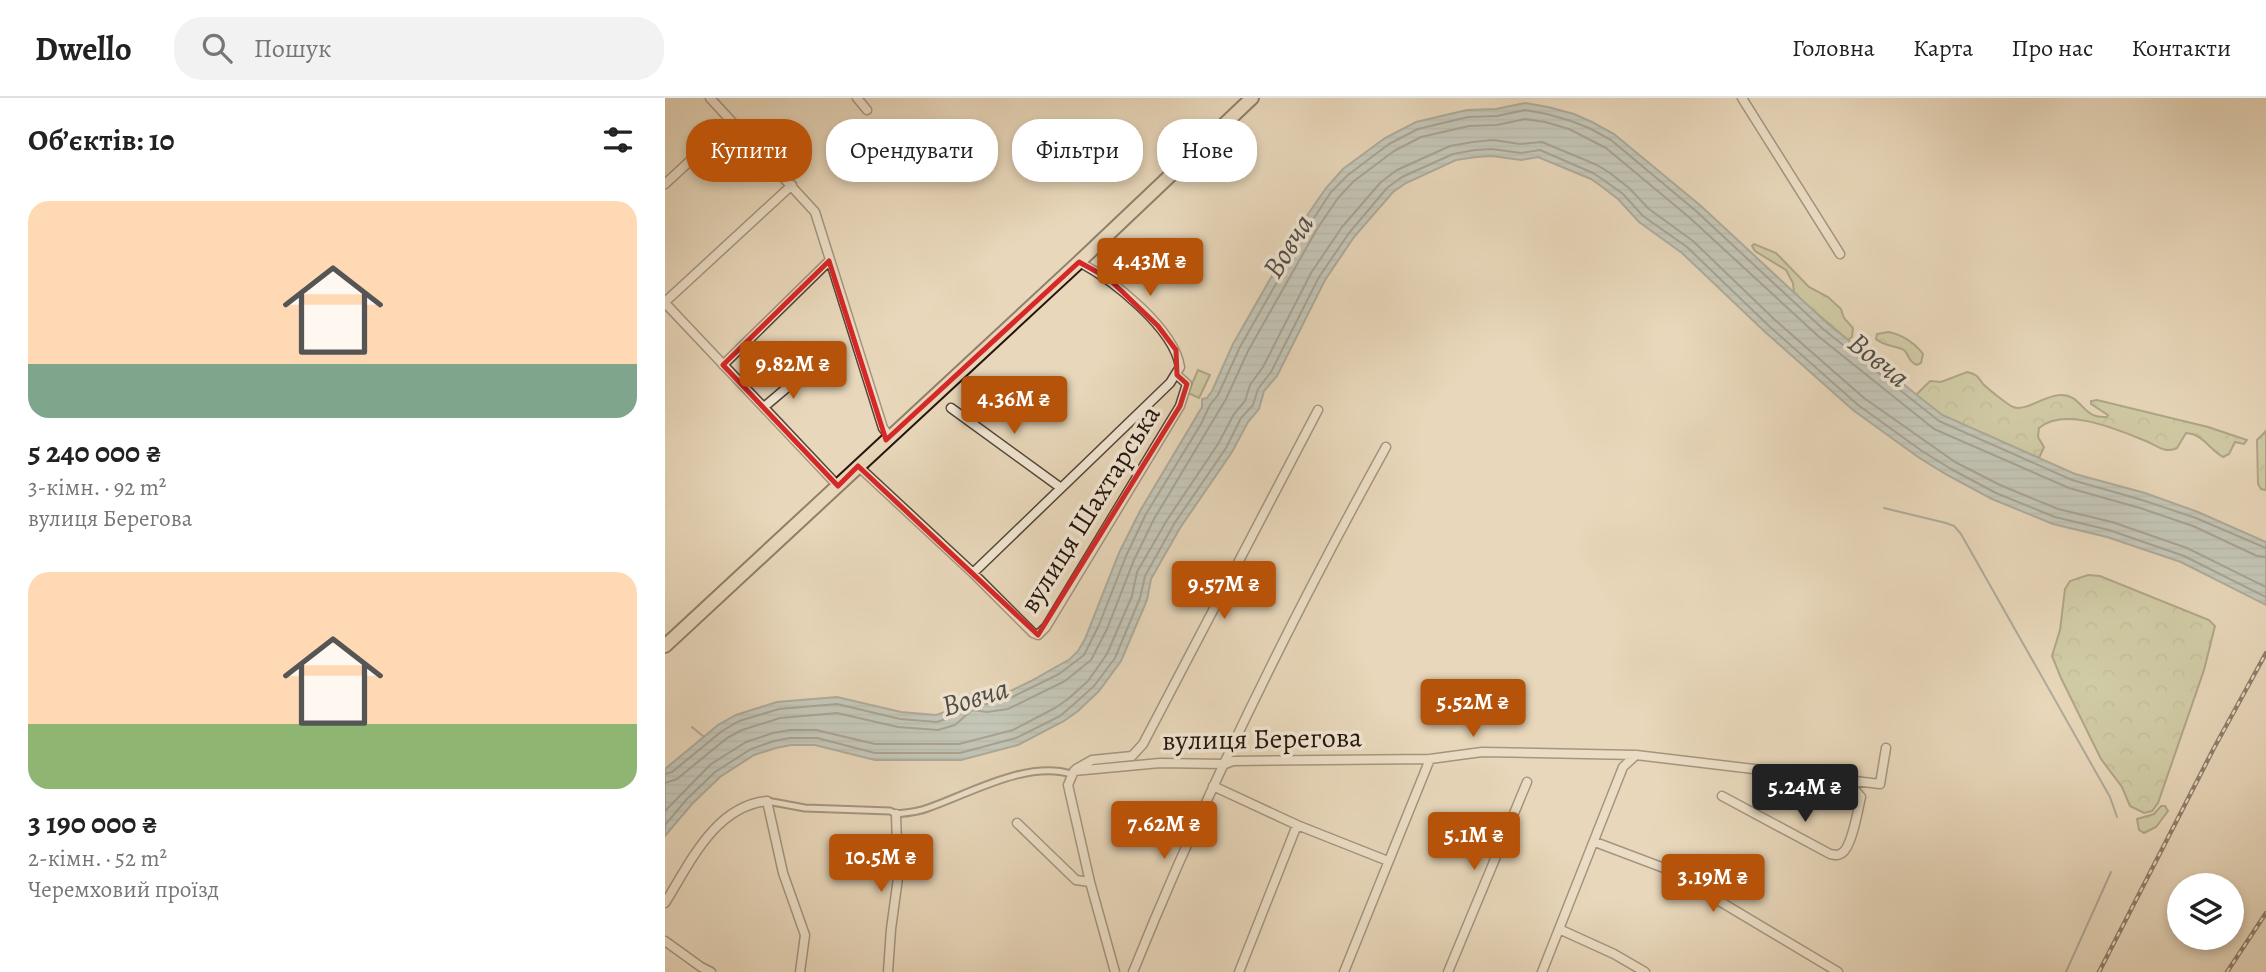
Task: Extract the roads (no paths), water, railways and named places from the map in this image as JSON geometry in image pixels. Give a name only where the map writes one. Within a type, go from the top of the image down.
[{"type":"highway","points":[[665,646],[1252,98]]},
{"type":"street","points":[[710,98],[729,119]]},
{"type":"street","points":[[857,98],[867,110]]},
{"type":"street","points":[[1742,98],[1840,254]]},
{"type":"street","points":[[665,184],[686,165]]},
{"type":"street","points":[[789,182],[815,212],[883,428],[890,437]]},
{"type":"street","points":[[792,185],[665,302],[838,486]]},
{"type":"street","points":[[723,365],[829,261]]},
{"type":"street","points":[[973,573],[1179,371],[1176,350],[1158,326],[1108,278],[1079,262]]},
{"type":"street","name":"вулиця Шахтарська","points":[[858,466],[1038,635],[1043,632],[1180,406],[1187,384],[1179,371]]},
{"type":"street","points":[[764,407],[803,374]]},
{"type":"street","points":[[951,408],[1061,488]]},
{"type":"street","points":[[1115,972],[1090,882],[1068,785],[1072,772],[1092,761],[1132,756],[1143,744],[1318,410]]},
{"type":"street","points":[[1133,972],[1213,786],[1272,661],[1386,447]]},
{"type":"street","name":"вулиця Берегова","points":[[767,801],[804,808],[890,811],[895,814],[926,809],[971,790],[1030,772],[1072,772],[1160,763],[1430,759],[1482,752],[1636,755],[1879,784],[1886,748]]},
{"type":"street","points":[[1542,972],[1623,768],[1636,755]]},
{"type":"street","points":[[1344,972],[1430,759]]},
{"type":"street","points":[[1722,796],[1830,854],[1838,855],[1845,851],[1851,836],[1861,797],[1847,781]]},
{"type":"street","points":[[1448,972],[1527,782]]},
{"type":"street","points":[[1213,786],[1297,825],[1388,861]]},
{"type":"street","points":[[665,903],[701,845],[733,812],[754,802],[767,801],[783,873],[805,935],[800,972]]},
{"type":"street","points":[[888,972],[898,878],[895,814]]},
{"type":"street","points":[[1017,823],[1076,880],[1090,882]]},
{"type":"street","points":[[1239,972],[1297,825]]},
{"type":"street","points":[[1595,842],[1664,868],[1838,972]]},
{"type":"street","points":[[1559,929],[1614,954],[1645,972]]},
{"type":"street","points":[[665,941],[711,972]]},
{"type":"water","name":"Вовча","points":[[1525,103],[1574,114],[1614,134],[1701,206],[1828,324],[1942,415],[2075,474],[2145,493],[2198,512],[2266,542],[2266,605],[2181,562],[2107,537],[2053,524],[1992,499],[1947,475],[1853,410],[1682,253],[1639,222],[1618,199],[1591,179],[1538,157],[1521,160],[1476,157],[1456,160],[1406,183],[1393,192],[1354,237],[1325,280],[1277,376],[1264,391],[1259,409],[1180,528],[1151,579],[1147,600],[1121,661],[1099,691],[1078,711],[1018,745],[961,760],[875,760],[815,745],[776,748],[754,755],[720,777],[665,836],[665,769],[718,725],[736,715],[777,702],[837,697],[901,712],[936,715],[948,711],[968,694],[986,697],[1002,695],[1070,659],[1085,639],[1119,553],[1140,511],[1202,407],[1202,399],[1207,398],[1212,391],[1233,344],[1304,220],[1326,188],[1343,169],[1385,138],[1416,122],[1467,110],[1496,109]]},
{"type":"waterway","points":[[1884,508],[1946,523],[1954,526],[1961,534],[2110,797],[2117,817]]},
{"type":"waterway","points":[[692,727],[704,737]]},
{"type":"waterway","points":[[2066,972],[2111,872]]},
{"type":"railway","points":[[2099,972],[2266,653]]},
{"type":"railway","points":[[2227,972],[2266,913]]}]
